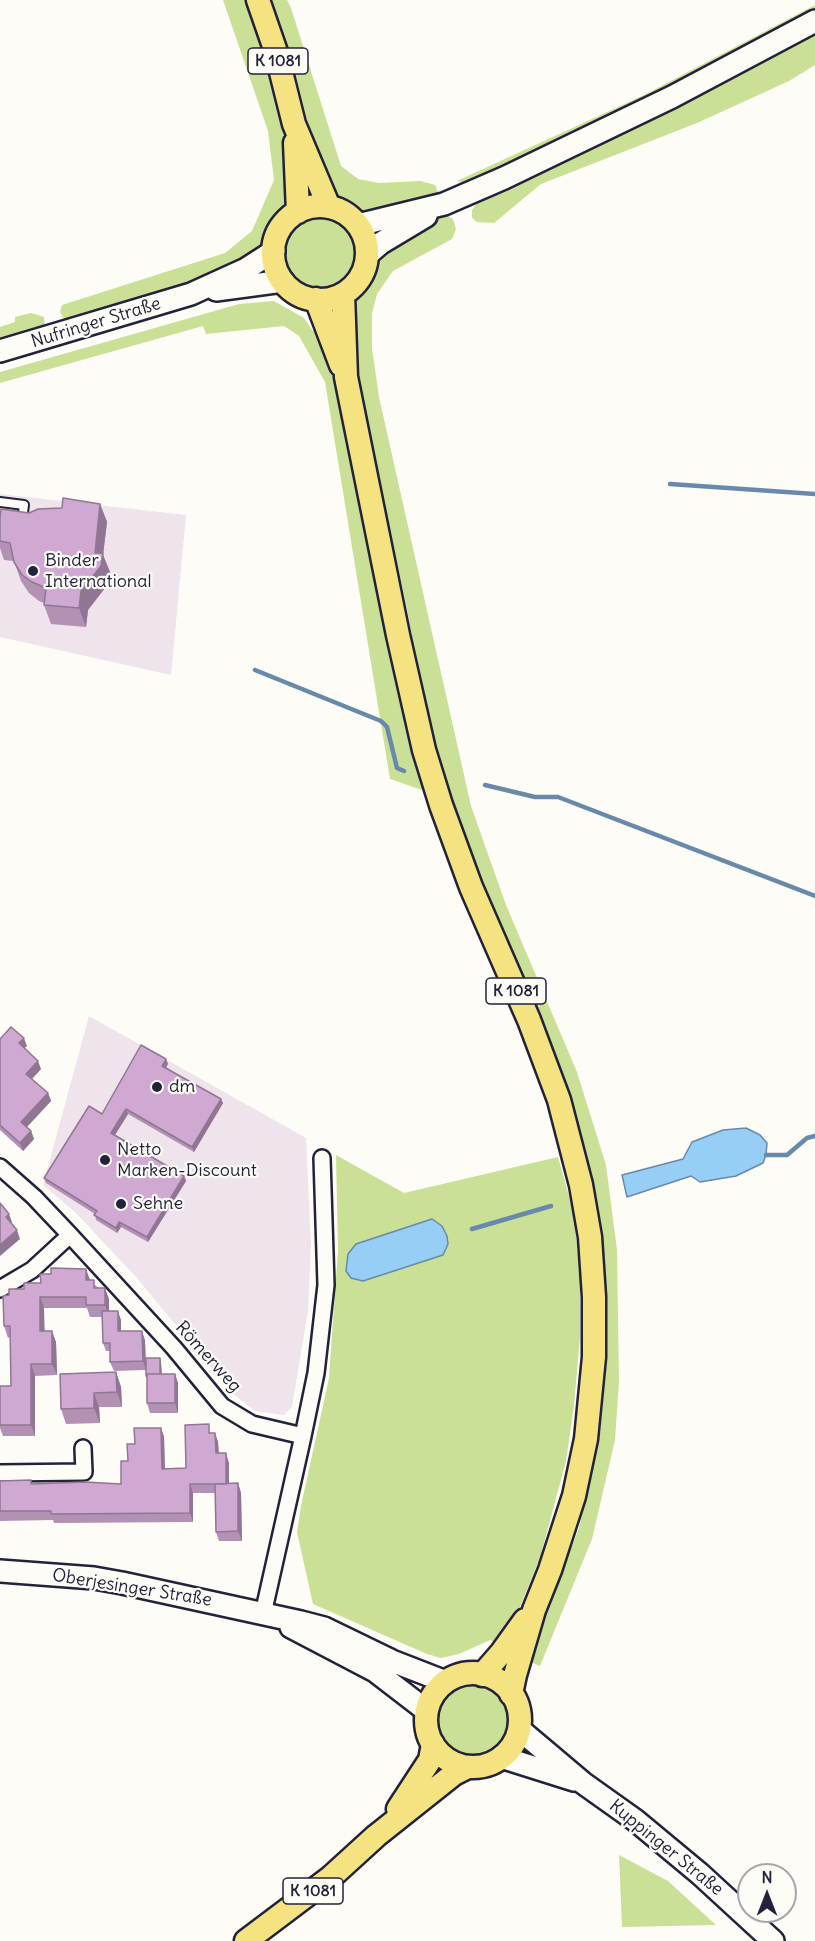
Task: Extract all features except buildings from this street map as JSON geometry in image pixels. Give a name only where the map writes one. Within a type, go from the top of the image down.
[{"type":"main road","name":"K 1081","points":[[258,0],[276,52],[294,124],[329,207]]},
{"type":"main road","points":[[367,255],[381,243],[444,204],[628,119],[815,21]]},
{"type":"main road","name":"K 1081","points":[[294,124],[298,212]]},
{"type":"main road","points":[[358,225],[444,204]]},
{"type":"main road","points":[[312,207],[329,207],[344,212],[358,225],[364,237],[366,265],[357,282],[343,294],[330,299],[316,299],[299,294],[284,281],[276,268],[275,242],[280,229],[298,212],[312,207]]},
{"type":"main road","name":"Nufringer Straße","points":[[0,351],[191,294],[246,269],[274,251]]},
{"type":"main road","name":"Nufringer Straße","points":[[191,294],[284,281]]},
{"type":"main road","name":"K 1081","points":[[343,294],[346,377],[398,635],[433,781],[471,887],[532,1029],[559,1100],[586,1210],[595,1317],[592,1385],[587,1430],[574,1496],[550,1570],[534,1610],[515,1675],[512,1694]]},
{"type":"main road","name":"K 1081","points":[[316,299],[346,377]]},
{"type":"main road","name":"Oberjesinger Straße","points":[[0,1571],[122,1582],[270,1616]]},
{"type":"main road","name":"K 1081","points":[[482,1675],[534,1610]]},
{"type":"main road","points":[[270,1616],[324,1628],[392,1661],[446,1682]]},
{"type":"main road","points":[[270,1616],[375,1671],[427,1711]]},
{"type":"main road","points":[[460,1675],[482,1675],[499,1682],[512,1694],[519,1711],[519,1730],[512,1745],[501,1757],[485,1765],[468,1767],[451,1762],[438,1752],[427,1729],[427,1711],[434,1695],[446,1682],[460,1675]]},
{"type":"main road","name":"Kuppinger Straße","points":[[519,1730],[583,1783],[635,1820],[676,1854],[773,1941]]},
{"type":"main road","name":"K 1081","points":[[376,1836],[410,1794],[424,1772],[430,1760],[433,1744]]},
{"type":"main road","name":"Kuppinger Straße","points":[[501,1757],[583,1783]]},
{"type":"main road","name":"K 1081","points":[[246,1941],[331,1877],[376,1836],[454,1774],[468,1767]]},
{"type":"street","points":[[270,1616],[316,1373],[326,1285],[322,1158]]},
{"type":"street","name":"Römerweg","points":[[0,1167],[34,1197],[70,1235],[174,1348],[222,1406],[252,1424],[303,1436]]},
{"type":"street","points":[[0,1289],[32,1270],[70,1235]]},
{"type":"street","points":[[0,1473],[84,1472],[83,1448]]},
{"type":"lane","points":[[0,502],[24,505],[22,520]]},
{"type":"shaded area","points":[[0,494],[186,515],[171,675],[0,637]]},
{"type":"shaded area","points":[[89,1016],[306,1138],[311,1245],[308,1311],[292,1407],[284,1415],[255,1411],[232,1393],[136,1277],[76,1213],[43,1185]]},
{"type":"green space","points":[[223,0],[248,0],[256,21],[287,132],[293,202],[284,212],[262,250],[218,277],[73,321],[64,319],[60,312],[62,305],[225,253],[252,231],[274,180],[268,131]]},
{"type":"green space","points":[[272,0],[287,0],[291,8],[341,166],[358,179],[379,183],[421,181],[435,185],[438,192],[436,199],[377,212],[357,211],[340,199],[326,180],[312,140],[298,84]]},
{"type":"green space","points":[[815,5],[815,13],[747,50],[470,184],[457,181],[644,95]]},
{"type":"green space","points":[[815,31],[815,65],[789,81],[697,123],[541,184],[494,223],[477,222],[472,218],[472,210],[479,200]]},
{"type":"green space","points":[[320,213],[335,216],[352,230],[359,252],[356,267],[342,284],[320,291],[305,288],[288,274],[281,252],[284,237],[298,220]]},
{"type":"green space","points":[[445,215],[453,219],[456,229],[452,239],[393,271],[377,294],[372,313],[372,348],[379,397],[471,806],[506,905],[577,1072],[606,1165],[617,1250],[619,1381],[615,1440],[592,1539],[540,1666],[528,1661],[579,1528],[600,1435],[605,1379],[604,1269],[587,1162],[561,1076],[471,863],[447,795],[425,709],[407,609],[366,420],[353,341],[351,311],[359,290],[383,249]]},
{"type":"green space","points":[[274,301],[304,318],[313,331],[321,329],[329,349],[425,791],[390,779],[325,382],[299,336],[284,326],[206,334],[203,326],[0,383],[0,372],[239,304]]},
{"type":"green space","points":[[31,313],[44,317],[45,327],[0,345],[0,327],[15,322],[15,317]]},
{"type":"green space","points":[[336,1155],[404,1193],[558,1157],[574,1214],[580,1274],[580,1337],[574,1406],[566,1461],[540,1558],[517,1614],[498,1644],[490,1640],[459,1654],[441,1658],[313,1604],[297,1532],[329,1378],[338,1250]]},
{"type":"green space","points":[[473,1682],[488,1685],[505,1699],[512,1721],[509,1736],[495,1753],[473,1760],[458,1757],[441,1743],[434,1721],[437,1706],[451,1689]]},
{"type":"green space","points":[[619,1855],[668,1881],[716,1925],[622,1927]]},
{"type":"water","points":[[746,1128],[760,1135],[767,1143],[763,1163],[736,1176],[700,1182],[691,1176],[627,1197],[622,1175],[683,1159],[692,1142],[723,1130]]},
{"type":"water","points":[[432,1219],[442,1226],[447,1236],[448,1244],[443,1255],[363,1281],[351,1278],[346,1271],[348,1254],[356,1244]]},
{"type":"waterway","points":[[670,484],[815,494]]},
{"type":"waterway","points":[[255,670],[381,721],[387,727],[397,768],[404,771]]},
{"type":"waterway","points":[[485,785],[535,797],[558,797],[815,896]]},
{"type":"waterway","points":[[766,1155],[787,1155],[807,1138],[815,1136]]},
{"type":"waterway","points":[[472,1229],[551,1206]]},
{"type":"place","name":"Binder International","points":[[33,571]]},
{"type":"place","name":"dm","points":[[157,1087]]},
{"type":"place","name":"Netto Marken-Discount","points":[[105,1160]]},
{"type":"place","name":"Sehne","points":[[121,1204]]}]
